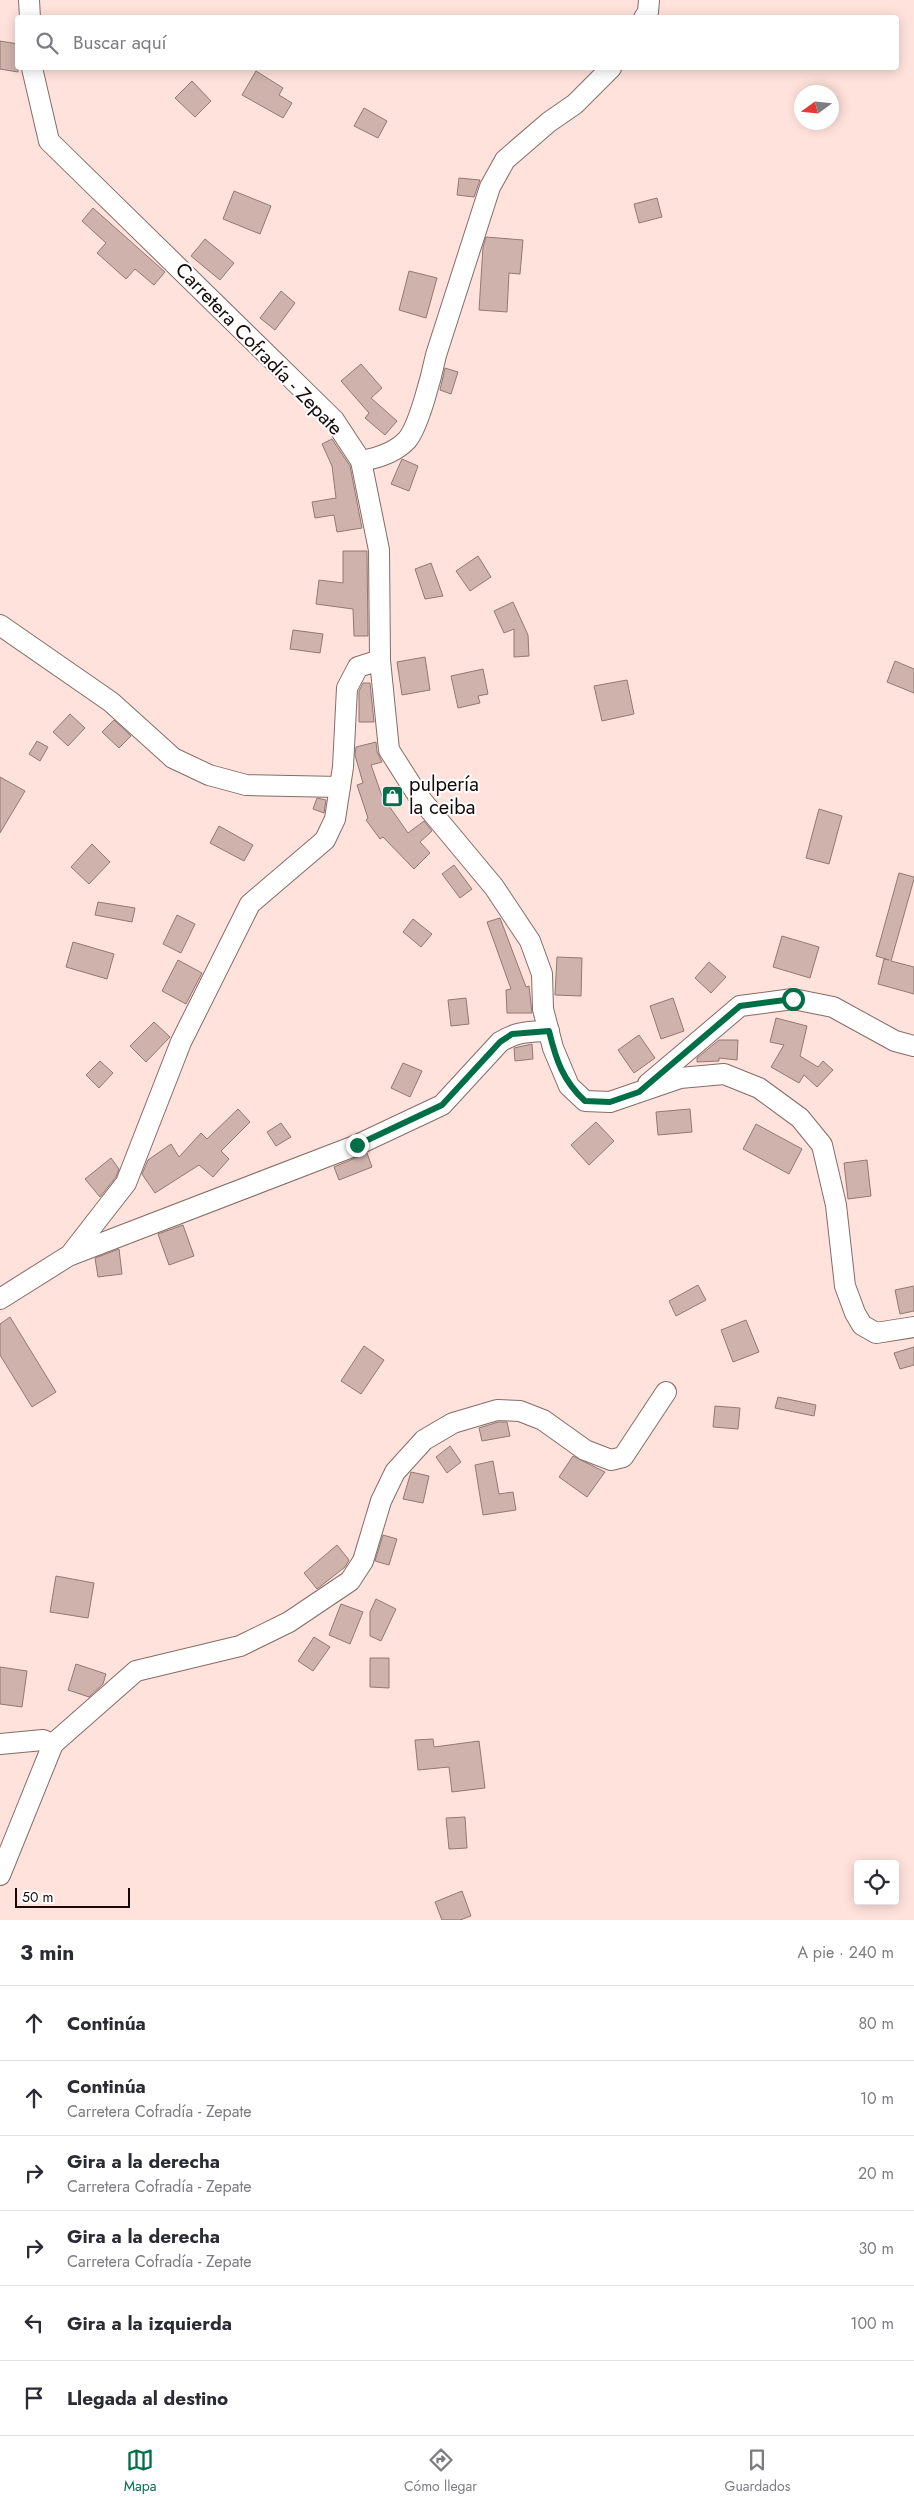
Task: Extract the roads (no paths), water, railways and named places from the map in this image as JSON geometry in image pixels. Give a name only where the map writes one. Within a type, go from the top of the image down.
[{"type":"street","points":[[29,0],[30,15]]},
{"type":"street","points":[[646,15],[649,0]]},
{"type":"street","name":"Carretera Cofradía - Zepate","points":[[32,70],[49,141],[334,420],[361,461],[379,550],[380,660],[389,750],[419,797],[494,887],[530,941],[542,974],[543,1009],[553,1048],[569,1086],[585,1101],[610,1102],[680,1078],[724,1074],[758,1088],[800,1118],[822,1145],[836,1206],[845,1286],[855,1313],[862,1325],[876,1333],[914,1327]]},
{"type":"street","points":[[361,461],[383,457],[407,440],[430,383],[436,355],[490,187],[505,160],[549,122],[575,104],[610,70]]},
{"type":"street","points":[[0,625],[110,702],[173,758],[209,775],[246,785],[340,787]]},
{"type":"street","points":[[70,1255],[126,1182],[181,1042],[250,904],[325,840],[336,819],[347,688],[358,666],[380,660]]},
{"type":"street","points":[[639,1092],[740,1006],[793,999],[833,1007],[895,1041],[914,1046]]},
{"type":"street","points":[[0,1299],[70,1255],[357,1145],[442,1105],[500,1042],[512,1034],[549,1031]]},
{"type":"street","points":[[0,1875],[53,1744],[136,1671],[240,1646],[289,1622],[350,1581],[363,1561],[381,1501],[395,1472],[424,1440],[452,1423],[497,1410],[520,1411],[543,1420],[585,1450],[611,1460],[623,1457],[666,1392]]},
{"type":"street","points":[[0,1744],[43,1740],[53,1744]]},
{"type":"place","name":"pulpería la ceiba","points":[[393,796]]}]
